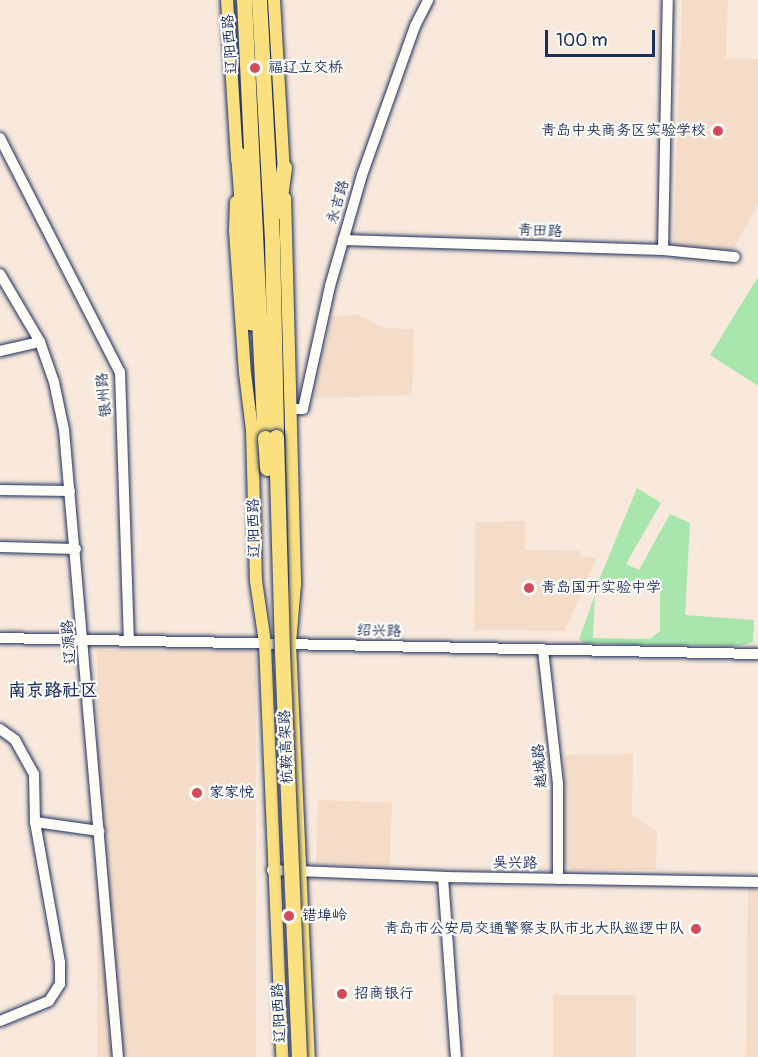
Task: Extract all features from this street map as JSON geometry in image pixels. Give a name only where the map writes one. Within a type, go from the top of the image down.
[{"type":"highway","name":"辽阳西路","points":[[244,0],[271,438]]},
{"type":"highway","name":"辽阳西路","points":[[259,0],[284,409],[271,438]]},
{"type":"highway","points":[[238,154],[254,359],[271,438]]},
{"type":"highway","points":[[284,167],[278,205],[283,310],[284,409]]},
{"type":"highway","name":"杭鞍高架路","points":[[271,438],[288,1057]]},
{"type":"highway","name":"杭鞍高架路","points":[[271,438],[299,1057]]},
{"type":"main road","name":"辽阳西路","points":[[227,0],[238,154],[235,231],[245,373],[252,430],[256,581],[265,643],[272,870],[282,1057]]},
{"type":"main road","points":[[274,0],[284,167]]},
{"type":"main road","name":"辽阳西路","points":[[284,409],[295,584],[290,644],[309,1057]]},
{"type":"street","name":"永吉路","points":[[284,409],[303,409],[343,240],[365,164],[415,26],[428,0]]},
{"type":"street","points":[[663,250],[668,0]]},
{"type":"street","name":"银州路","points":[[0,138],[120,372],[129,640]]},
{"type":"street","name":"青田路","points":[[343,240],[663,250],[735,257]]},
{"type":"street","name":"辽源路","points":[[0,274],[40,342],[54,382],[62,420],[76,549],[118,1057]]},
{"type":"street","points":[[0,351],[40,342]]},
{"type":"street","points":[[0,490],[70,491]]},
{"type":"street","points":[[0,547],[76,549]]},
{"type":"street","name":"绍兴路","points":[[0,638],[758,654]]},
{"type":"street","name":"越城路","points":[[543,650],[558,783],[558,879]]},
{"type":"street","points":[[0,729],[15,740],[34,774],[35,822],[60,962],[60,984],[49,1001],[0,1021]]},
{"type":"street","points":[[35,822],[99,831]]},
{"type":"street","name":"吴兴路","points":[[272,870],[443,877],[758,882]]},
{"type":"street","points":[[443,877],[456,1057]]},
{"type":"shaded area","name":"青岛中央商务区实验学校","points":[[682,0],[728,0],[726,58],[758,59],[758,204],[727,261],[673,260]]},
{"type":"shaded area","points":[[358,315],[384,328],[414,329],[412,395],[314,398],[332,316]]},
{"type":"shaded area","name":"青岛国开实验中学","points":[[525,521],[525,550],[581,551],[579,556],[596,558],[565,631],[474,630],[475,522]]},
{"type":"shaded area","points":[[97,650],[256,650],[256,1057],[97,1057]]},
{"type":"shaded area","points":[[633,754],[632,815],[657,831],[656,870],[571,870],[564,863],[564,755]]},
{"type":"shaded area","points":[[318,800],[392,803],[390,867],[316,864]]},
{"type":"shaded area","points":[[748,889],[758,889],[758,1057],[746,1057]]},
{"type":"shaded area","points":[[553,995],[636,995],[636,1057],[553,1057]]},
{"type":"green space","points":[[758,277],[758,386],[710,355]]},
{"type":"green space","points":[[637,488],[661,503],[626,564],[639,570],[670,514],[690,523],[685,615],[754,620],[753,642],[740,646],[643,645],[585,643],[579,639],[595,595],[593,638],[650,639],[660,631],[660,592],[648,579],[597,585]]},
{"type":"place","name":"福辽立交桥","points":[[255,68]]},
{"type":"place","name":"青岛中央商务区实验学校","points":[[718,131]]},
{"type":"place","name":"青岛国开实验中学","points":[[529,588]]},
{"type":"place","name":"家家悦","points":[[197,793]]},
{"type":"place","name":"错埠岭","points":[[289,916]]},
{"type":"place","name":"青岛市公安局交通警察支队市北大队巡逻中队","points":[[696,929]]},
{"type":"place","name":"招商银行","points":[[342,994]]},
{"type":"district","name":"南京路社区","points":[[53,691]]}]
